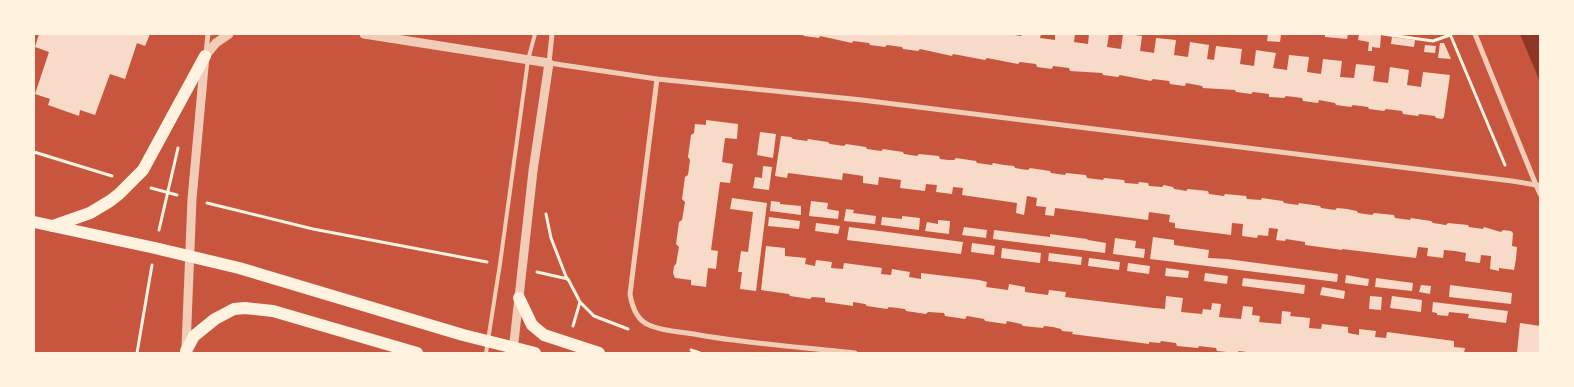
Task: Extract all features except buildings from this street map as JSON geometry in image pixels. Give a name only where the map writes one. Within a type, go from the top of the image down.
[{"type":"main road","points":[[53,226],[90,213],[110,201],[143,170],[205,56]]},
{"type":"main road","points":[[34,222],[239,268],[463,335],[487,347],[535,353]]},
{"type":"main road","points":[[519,298],[532,326],[544,335],[599,353]]},
{"type":"main road","points":[[186,352],[194,336],[215,319],[234,309],[245,308],[273,312],[418,353]]},
{"type":"street","points":[[186,352],[192,199],[208,34]]},
{"type":"street","points":[[205,56],[229,34]]},
{"type":"street","points":[[364,34],[657,78],[872,101],[1538,185]]},
{"type":"street","points":[[513,350],[533,171],[552,34]]},
{"type":"street","points":[[1475,34],[1538,185],[1540,194]]},
{"type":"street","points":[[657,78],[630,294],[632,306],[639,318],[648,325],[660,329],[709,337],[855,353]]},
{"type":"lane","points":[[487,347],[528,60],[535,34]]},
{"type":"path","points":[[1383,34],[1433,41],[1450,34],[1512,181]]},
{"type":"path","points":[[34,152],[131,183]]},
{"type":"path","points":[[137,353],[155,248],[167,193],[313,229],[500,264]]},
{"type":"path","points":[[545,208],[551,238],[580,302],[594,316],[615,324]]},
{"type":"path","points":[[522,268],[568,279]]},
{"type":"shaded area","points":[[1520,34],[1540,34],[1540,82]]}]
